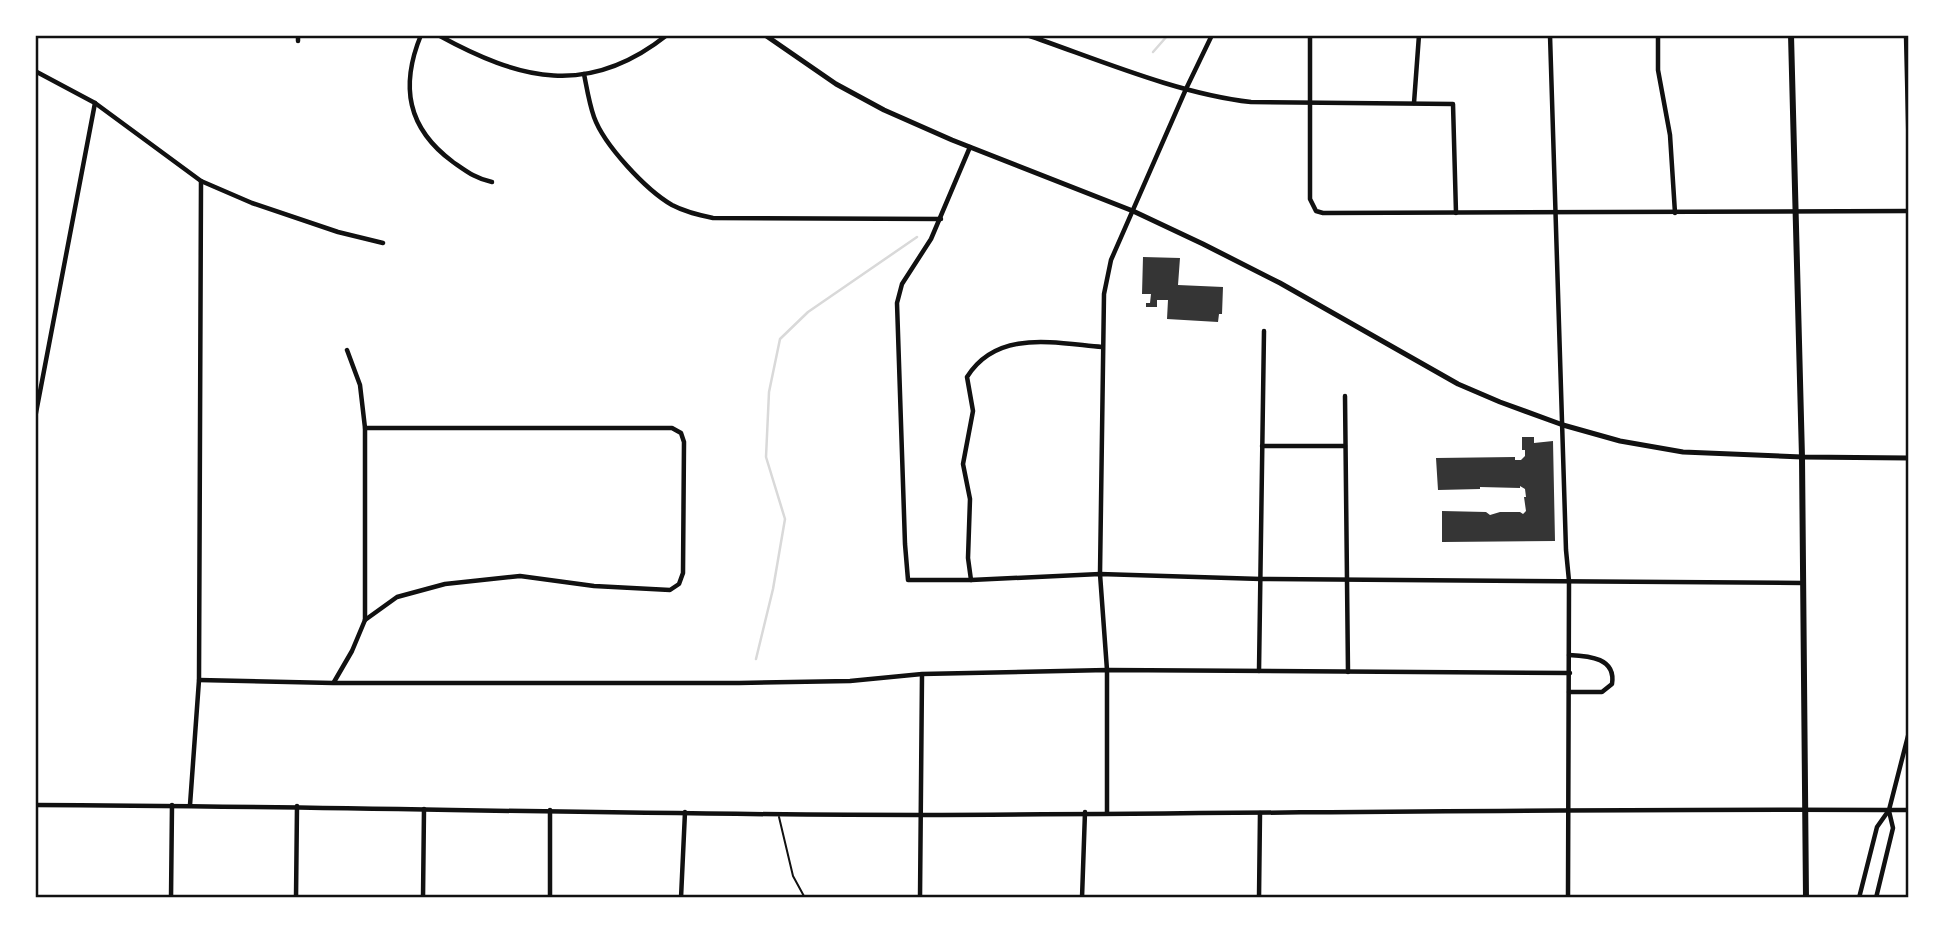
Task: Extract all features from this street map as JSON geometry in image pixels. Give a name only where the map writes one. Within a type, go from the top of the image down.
[{"type":"main road","points":[[1791,35],[1802,457],[1807,898]]},
{"type":"street","points":[[421,35],[410,68],[409,97],[414,114],[432,144],[443,155],[474,177],[492,182]]},
{"type":"street","points":[[438,35],[488,60],[530,73],[547,75],[584,74],[621,65],[667,35]]},
{"type":"street","points":[[765,35],[854,94],[908,121],[1133,211],[1280,283],[1458,384],[1563,425],[1620,441],[1683,452],[1909,458]]},
{"type":"street","points":[[1027,35],[1186,89],[1225,99],[1309,103],[1453,104],[1456,213]]},
{"type":"street","points":[[1107,812],[1107,670],[1100,574],[1104,294],[1111,260],[1212,35]]},
{"type":"street","points":[[1310,35],[1310,200],[1316,211],[1909,211]]},
{"type":"street","points":[[1414,103],[1419,35]]},
{"type":"street","points":[[1550,35],[1569,581],[1570,673],[1566,810],[1568,898]]},
{"type":"street","points":[[1658,35],[1658,70],[1670,135],[1675,213]]},
{"type":"street","points":[[1906,35],[1909,160]]},
{"type":"street","points":[[35,71],[95,103],[201,181],[252,203],[325,228],[383,243]]},
{"type":"street","points":[[584,74],[595,118],[612,147],[656,193],[672,205],[713,218],[941,219]]},
{"type":"street","points":[[35,418],[95,103]]},
{"type":"street","points":[[970,147],[941,219],[898,294],[908,580],[1100,574],[1261,579],[1803,583]]},
{"type":"street","points":[[190,805],[198,680],[201,181]]},
{"type":"street","points":[[1909,308],[1909,332]]},
{"type":"street","points":[[1259,671],[1264,331]]},
{"type":"street","points":[[971,580],[968,558],[970,499],[963,464],[974,411],[967,376],[990,352],[1012,343],[1102,347]]},
{"type":"street","points":[[333,682],[352,651],[365,620],[365,428],[360,385],[347,350]]},
{"type":"street","points":[[1345,396],[1348,672]]},
{"type":"street","points":[[365,428],[672,428],[681,433],[684,442],[683,573],[679,584],[670,590],[594,586],[520,576],[445,584],[397,597],[365,620]]},
{"type":"street","points":[[1262,446],[1345,446]]},
{"type":"street","points":[[1569,655],[1593,657],[1604,662],[1611,668],[1614,676],[1612,684],[1602,692],[1569,692]]},
{"type":"street","points":[[198,680],[850,681],[922,674],[1107,670],[1570,673]]},
{"type":"street","points":[[920,898],[922,674]]},
{"type":"street","points":[[1859,898],[1877,827],[1889,810],[1909,732]]},
{"type":"street","points":[[35,805],[921,815],[1085,812],[1909,810]]},
{"type":"street","points":[[171,898],[172,805]]},
{"type":"street","points":[[296,898],[297,806]]},
{"type":"street","points":[[424,809],[424,898]]},
{"type":"street","points":[[550,810],[550,898]]},
{"type":"street","points":[[1876,898],[1893,828],[1889,810]]},
{"type":"street","points":[[681,898],[685,812]]},
{"type":"street","points":[[1082,898],[1085,812]]},
{"type":"street","points":[[1259,898],[1260,813]]},
{"type":"lane","points":[[778,813],[793,876],[805,898]]},
{"type":"building","points":[[1143,257],[1180,258],[1178,285],[1223,287],[1222,314],[1219,314],[1218,322],[1167,319],[1168,300],[1157,300],[1157,307],[1146,307],[1146,303],[1150,303],[1151,294],[1142,294]]},
{"type":"building","points":[[1522,437],[1534,437],[1534,443],[1553,441],[1555,541],[1442,542],[1442,511],[1486,512],[1490,515],[1500,512],[1523,514],[1526,511],[1526,497],[1525,489],[1520,486],[1438,490],[1436,458],[1515,457],[1515,460],[1521,460],[1525,456]]},
{"type":"waterway","points":[[1153,52],[1168,35]]},
{"type":"waterway","points":[[756,659],[773,589],[785,519],[766,457],[769,392],[780,339],[808,312],[917,237]]}]
